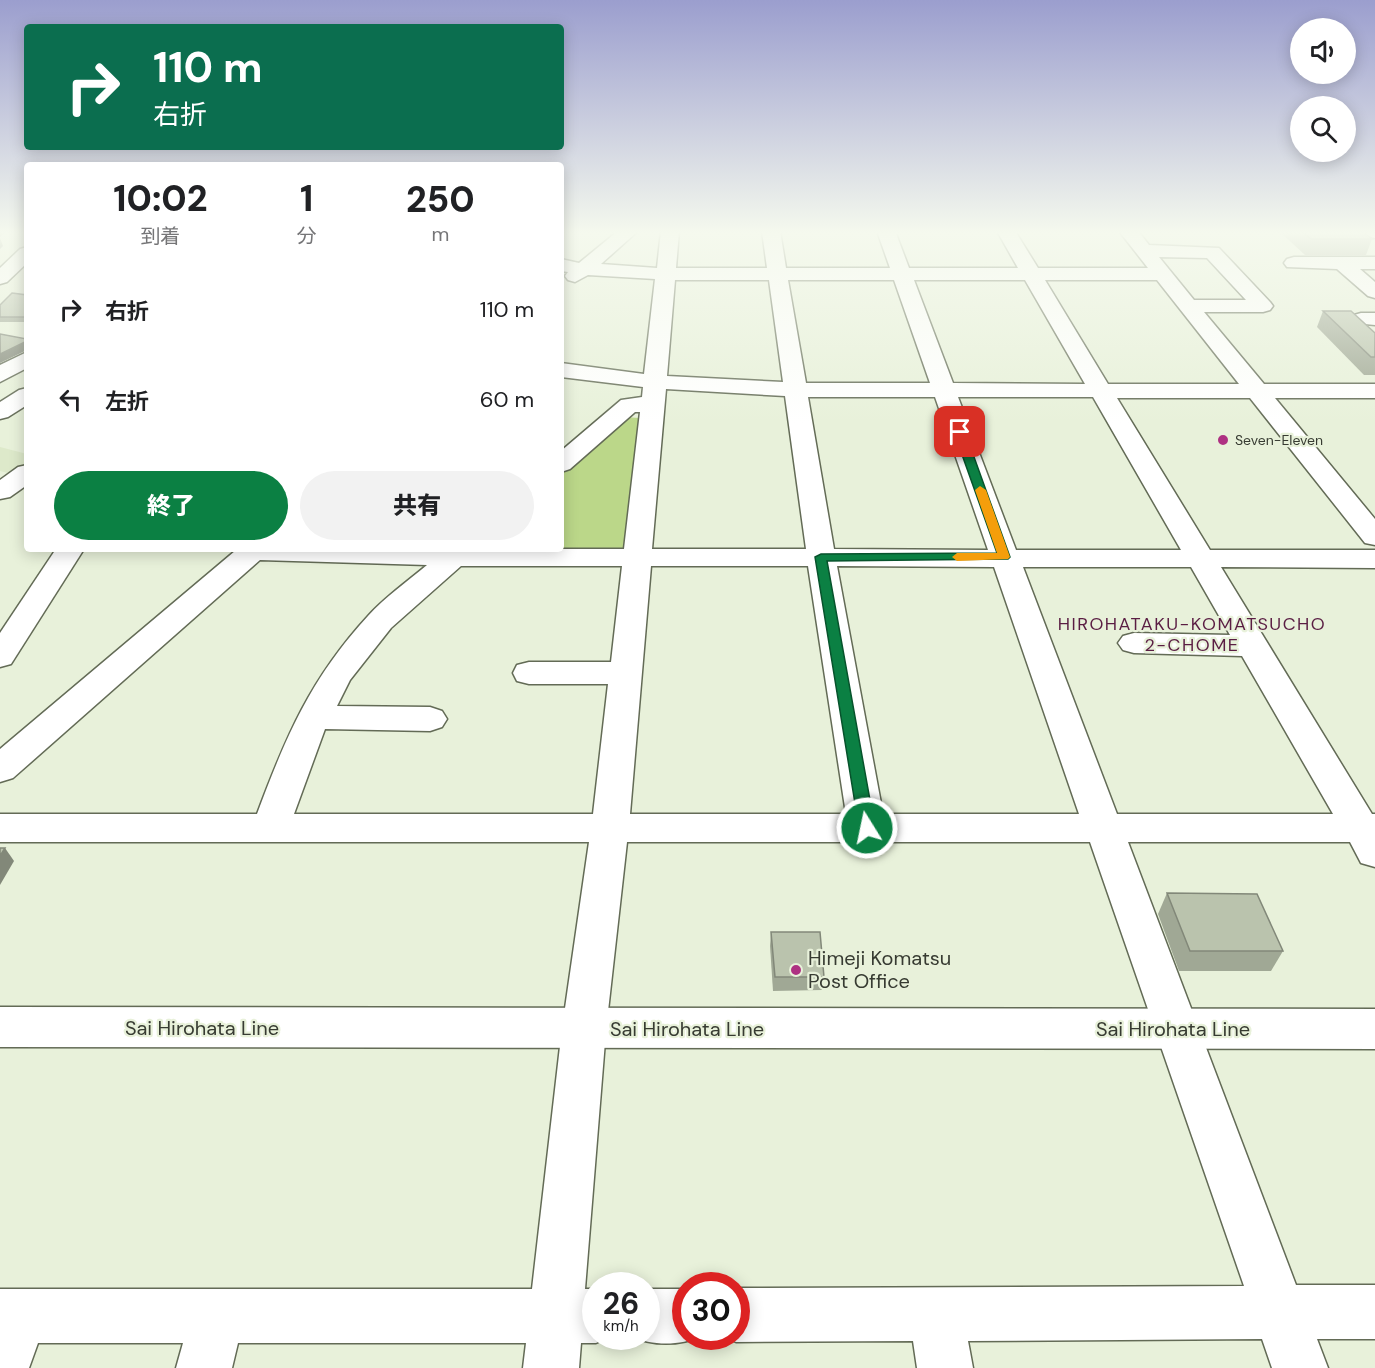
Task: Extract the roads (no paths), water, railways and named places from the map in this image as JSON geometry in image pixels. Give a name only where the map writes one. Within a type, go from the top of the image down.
[{"type":"street","points":[[551,1368],[576,1317],[584,1029],[610,828],[664,295]]},
{"type":"street","points":[[781,295],[821,557],[867,828]]},
{"type":"street","points":[[910,295],[1300,1368]]},
{"type":"street","points":[[1044,295],[1252,646],[1370,836]]},
{"type":"street","points":[[1179,295],[1257,391],[1365,512],[1375,537]]},
{"type":"street","points":[[1188,306],[1263,306],[1252,295]]},
{"type":"street","points":[[0,375],[24,361]]},
{"type":"street","points":[[564,371],[653,393],[797,390],[1375,391]]},
{"type":"street","points":[[564,461],[629,405],[653,393]]},
{"type":"street","points":[[0,412],[24,397]]},
{"type":"street","points":[[0,657],[68,552]]},
{"type":"street","points":[[0,769],[250,552]]},
{"type":"street","points":[[390,552],[636,557],[1375,559]]},
{"type":"street","points":[[270,828],[303,738],[336,675],[380,621],[459,553]]},
{"type":"street","points":[[1134,643],[1252,646]]},
{"type":"street","points":[[529,673],[624,673]]},
{"type":"street","points":[[313,717],[430,719]]},
{"type":"street","points":[[0,828],[1103,828],[1370,836]]},
{"type":"street","name":"Sai Hirohata Line","points":[[0,1027],[1375,1029]]},
{"type":"street","points":[[750,1315],[1375,1312]]},
{"type":"street","points":[[936,1313],[945,1368]]},
{"type":"street","points":[[1,1368],[11,1316],[576,1317]]},
{"type":"street","points":[[204,1368],[218,1316]]},
{"type":"place","name":"Seven-Eleven","points":[[1223,440]]},
{"type":"place","name":"Himeji Komatsu Post Office","points":[[796,970]]},
{"type":"district","name":"HIROHATAKU-KOMATSUCHO 2-CHOME","points":[[1192,634]]}]
